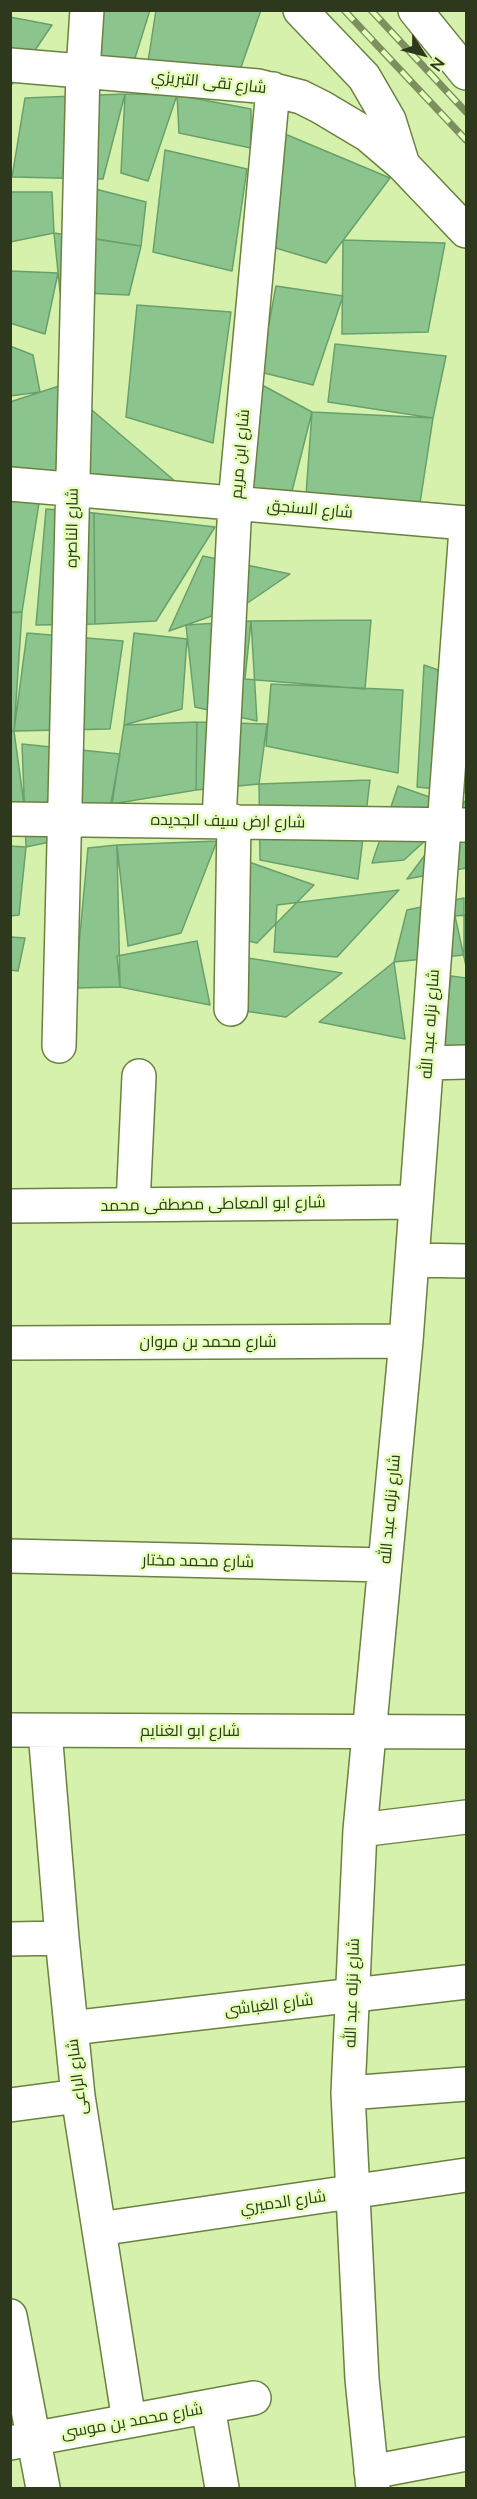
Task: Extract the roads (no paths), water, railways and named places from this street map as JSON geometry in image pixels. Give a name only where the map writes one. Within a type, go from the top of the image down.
[{"type":"street","name":"شارع الناصره","points":[[60,1046],[83,70],[87,10]]},
{"type":"street","points":[[300,10],[364,76],[389,120],[403,165]]},
{"type":"street","points":[[415,10],[466,73]]},
{"type":"street","name":"شارع تقى التبريزي","points":[[10,65],[273,89],[321,107],[368,135],[403,165],[466,231]]},
{"type":"street","name":"شارع ابن مريم","points":[[231,1009],[227,821],[235,503],[273,89]]},
{"type":"street","name":"شارع السنجق","points":[[10,484],[466,523]]},
{"type":"street","name":"شارع نزله عبد الله","points":[[372,2480],[362,2379],[348,2093],[352,1995],[360,1830],[406,1341],[427,1063],[456,825],[466,529]]},
{"type":"street","name":"شارع ارض سيف الجديده","points":[[10,819],[456,825]]},
{"type":"street","points":[[427,1063],[466,1062]]},
{"type":"street","points":[[133,1205],[139,1076]]},
{"type":"street","name":"شارع ابو المعاطى مصطفى محمد","points":[[10,1206],[416,1202]]},
{"type":"street","points":[[412,1260],[466,1261]]},
{"type":"street","name":"شارع محمد بن مروان","points":[[10,1343],[406,1341]]},
{"type":"street","name":"شارع محمد مختار","points":[[10,1556],[385,1565]]},
{"type":"street","name":"شارع ابو الغنايم","points":[[10,1730],[466,1732]]},
{"type":"street","name":"شارع الراعى","points":[[45,1731],[78,2096],[129,2421]]},
{"type":"street","points":[[360,1830],[466,1817]]},
{"type":"street","points":[[10,1939],[62,1938]]},
{"type":"street","name":"شارع الغباشى","points":[[71,2028],[466,1982]]},
{"type":"street","points":[[348,2093],[466,2084]]},
{"type":"street","points":[[10,2105],[78,2096]]},
{"type":"street","name":"شارع الدميري","points":[[99,2229],[466,2175]]},
{"type":"street","points":[[10,2316],[22,2441],[44,2488]]},
{"type":"street","name":"شارع محمد بن موسى","points":[[22,2441],[254,2398]]},
{"type":"street","points":[[208,2407],[222,2488]]},
{"type":"street","points":[[372,2480],[466,2454]]},
{"type":"railway","points":[[344,10],[466,140]]},
{"type":"railway","points":[[371,10],[466,112]]}]
